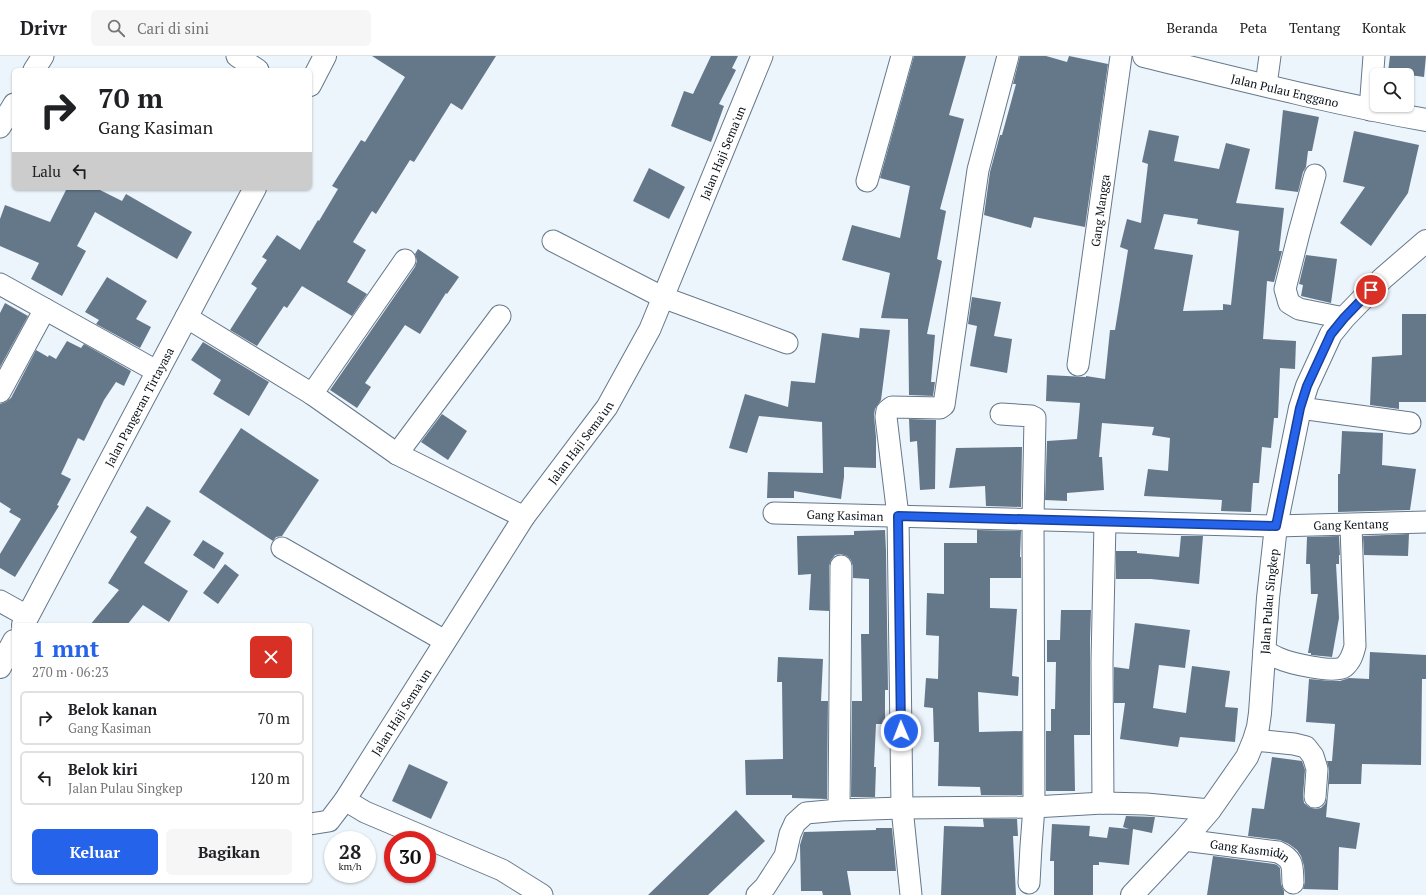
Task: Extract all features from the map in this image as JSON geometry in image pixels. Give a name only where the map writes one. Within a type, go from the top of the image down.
[{"type":"street","points":[[35,68],[43,56]]},
{"type":"street","points":[[237,56],[255,68]]},
{"type":"street","points":[[312,81],[326,56]]},
{"type":"street","name":"Jalan Haji Sema'un","points":[[312,824],[329,821],[345,800],[524,516],[607,407],[650,330],[662,297],[762,56]]},
{"type":"street","points":[[867,181],[902,56]]},
{"type":"street","points":[[911,895],[902,808],[898,516],[886,417],[887,411],[892,407],[940,408],[944,405],[978,170],[1008,56]]},
{"type":"street","name":"Gang Mangga","points":[[1078,365],[1121,56]]},
{"type":"street","name":"Jalan Pulau Enggano","points":[[1144,56],[1370,110]]},
{"type":"street","points":[[1266,86],[1270,56]]},
{"type":"street","points":[[1373,68],[1374,56]]},
{"type":"street","points":[[0,126],[12,107]]},
{"type":"street","name":"Jalan Pulau Enggano","points":[[1381,112],[1426,120]]},
{"type":"street","points":[[1315,175],[1285,289],[1289,303],[1299,309],[1344,318]]},
{"type":"street","name":"Jalan Pangeran Tirtayasa","points":[[24,623],[255,190]]},
{"type":"street","name":"Jalan Pulau Singkep","points":[[1132,895],[1210,810],[1246,757],[1254,740],[1260,713],[1268,598],[1276,526],[1300,408],[1307,386],[1317,363],[1331,334],[1344,318],[1382,279],[1426,241]]},
{"type":"street","points":[[553,242],[662,297],[787,343]]},
{"type":"street","points":[[312,394],[405,260]]},
{"type":"street","points":[[0,284],[158,372]]},
{"type":"street","points":[[0,392],[45,309]]},
{"type":"street","points":[[397,454],[500,316]]},
{"type":"street","points":[[186,317],[312,394],[397,454],[524,516]]},
{"type":"street","points":[[1300,408],[1410,423]]},
{"type":"street","points":[[1001,414],[1031,416],[1035,418],[1033,520],[1034,808],[1029,883]]},
{"type":"street","name":"Gang Kasiman","points":[[774,513],[1276,526]]},
{"type":"street","points":[[1103,803],[1102,662],[1105,522]]},
{"type":"street","name":"Gang Kentang","points":[[1276,526],[1426,522]]},
{"type":"street","points":[[1264,651],[1278,658],[1294,663],[1332,670],[1343,668],[1352,659],[1355,646],[1351,525]]},
{"type":"street","points":[[282,548],[445,641]]},
{"type":"street","points":[[839,810],[841,566]]},
{"type":"street","points":[[0,601],[12,623]]},
{"type":"street","name":"Jalan Pangeran Tirtayasa","points":[[0,667],[12,645]]},
{"type":"street","points":[[1254,740],[1294,744],[1306,747],[1313,756],[1317,768],[1315,797]]},
{"type":"street","points":[[345,800],[365,812],[502,870],[542,895]]},
{"type":"street","points":[[757,895],[765,887],[785,856],[790,834],[795,822],[806,813],[839,810],[902,808],[1034,808],[1103,803],[1146,804],[1210,810]]},
{"type":"street","name":"Gang Kasmidin","points":[[1184,840],[1278,852],[1287,856],[1292,863],[1293,883]]},
{"type":"building","points":[[372,56],[496,56],[462,110],[451,103],[414,162],[410,160],[376,214],[372,211],[353,242],[366,250],[347,282],[367,294],[352,316],[302,286],[287,308],[284,306],[257,346],[230,330],[257,288],[251,284],[267,260],[262,257],[277,235],[300,250],[338,189],[332,186],[361,140],[365,142],[405,77]]},
{"type":"building","points":[[711,56],[738,56],[732,68],[736,70],[719,104],[724,106],[711,142],[671,126],[684,91],[693,94]]},
{"type":"building","points":[[914,56],[966,56],[949,115],[964,119],[940,209],[946,211],[937,259],[942,261],[927,334],[935,335],[931,382],[935,382],[933,396],[909,395],[908,319],[881,318],[890,273],[842,260],[852,225],[900,238],[910,186],[880,178]]},
{"type":"building","points":[[1020,56],[1046,56],[1067,62],[1069,56],[1108,64],[1085,227],[1034,217],[1031,228],[984,215],[990,172],[1016,84],[1013,84]]},
{"type":"building","points":[[1390,56],[1426,56],[1424,77],[1414,76],[1414,68],[1388,68]]},
{"type":"building","points":[[1283,110],[1319,117],[1312,151],[1308,151],[1306,167],[1303,172],[1298,192],[1275,189]]},
{"type":"building","points":[[1149,130],[1179,136],[1174,161],[1219,169],[1226,143],[1250,149],[1236,203],[1284,208],[1279,251],[1282,251],[1274,282],[1267,281],[1263,339],[1296,341],[1295,369],[1280,368],[1278,418],[1274,418],[1271,448],[1262,447],[1259,483],[1253,483],[1251,512],[1221,511],[1222,500],[1144,496],[1148,469],[1168,471],[1170,438],[1152,435],[1154,427],[1102,423],[1099,457],[1102,457],[1104,490],[1067,493],[1067,501],[1045,500],[1047,441],[1077,439],[1080,403],[1046,401],[1047,375],[1086,376],[1105,379],[1110,330],[1115,330],[1128,250],[1120,247],[1127,219],[1141,223],[1148,164],[1142,162]],"holes":[[[1164,214],[1198,219],[1197,224],[1239,231],[1231,305],[1223,304],[1223,310],[1183,311],[1193,255],[1154,249]]]},
{"type":"building","points":[[1354,131],[1419,145],[1408,193],[1371,246],[1340,223],[1365,187],[1343,182]]},
{"type":"building","points":[[649,168],[685,187],[669,219],[633,201]]},
{"type":"building","points":[[66,190],[100,190],[122,201],[126,194],[192,232],[177,259],[95,212],[77,246],[86,251],[62,296],[31,279],[39,263],[0,246],[0,219],[5,205],[50,222]]},
{"type":"building","points":[[418,249],[459,277],[447,294],[446,293],[420,334],[405,325],[365,383],[371,387],[357,408],[330,390],[415,267],[417,261],[415,254]]},
{"type":"building","points":[[1306,255],[1337,259],[1331,303],[1301,296],[1303,285],[1299,284]]},
{"type":"building","points":[[107,277],[147,301],[136,319],[151,327],[140,348],[96,324],[99,320],[85,312]]},
{"type":"building","points":[[972,297],[1001,302],[994,336],[1012,339],[1007,373],[970,366],[977,326],[968,324]]},
{"type":"building","points":[[5,303],[28,316],[0,367],[0,313]]},
{"type":"building","points":[[1402,314],[1426,314],[1426,402],[1399,402],[1399,409],[1370,405],[1372,357],[1402,355]]},
{"type":"building","points":[[860,328],[890,330],[881,400],[875,409],[874,415],[876,468],[844,467],[841,499],[794,491],[794,498],[767,498],[768,472],[823,473],[822,422],[759,416],[747,453],[729,448],[745,394],[788,407],[791,381],[815,383],[822,333],[859,338]]},
{"type":"building","points":[[67,341],[81,348],[84,344],[131,371],[124,386],[116,382],[104,400],[84,441],[78,438],[61,474],[71,479],[57,505],[59,506],[15,577],[0,568],[0,554],[21,519],[9,512],[11,509],[0,502],[0,404],[11,398],[36,350],[48,357],[49,355],[56,359]]},
{"type":"building","points":[[203,342],[269,382],[249,416],[213,394],[221,380],[191,360]]},
{"type":"building","points":[[442,414],[467,431],[448,460],[421,442]]},
{"type":"building","points":[[909,419],[936,420],[935,489],[920,490],[917,441],[910,442]]},
{"type":"building","points":[[241,428],[319,480],[282,536],[276,537],[273,541],[199,492]]},
{"type":"building","points":[[1342,431],[1383,433],[1382,465],[1416,469],[1410,510],[1338,512],[1338,474],[1340,474]]},
{"type":"building","points":[[1022,447],[1021,507],[986,506],[985,486],[949,488],[956,448]]},
{"type":"building","points":[[147,506],[171,521],[144,563],[188,591],[169,622],[143,605],[129,623],[92,623],[119,590],[108,583],[137,537],[130,532]]},
{"type":"building","points":[[885,530],[888,690],[885,690],[885,724],[876,724],[874,767],[876,767],[875,797],[851,797],[852,701],[862,701],[861,634],[869,634],[869,579],[853,578],[853,566],[851,560],[847,556],[841,554],[835,555],[829,566],[829,611],[809,610],[811,574],[798,575],[797,536],[854,535],[854,531]]},
{"type":"building","points":[[977,530],[1021,531],[1021,578],[990,578],[990,608],[1017,609],[1012,676],[1019,677],[1018,696],[978,692],[979,732],[1022,731],[1022,795],[981,795],[980,787],[938,786],[939,742],[934,742],[933,708],[924,707],[926,678],[938,679],[939,636],[926,635],[927,593],[944,594],[944,543],[977,543]]},
{"type":"building","points":[[1409,534],[1408,556],[1364,555],[1363,536]]},
{"type":"building","points":[[1181,536],[1203,536],[1199,584],[1151,579],[1116,579],[1116,551],[1137,551],[1137,553],[1179,557]]},
{"type":"building","points":[[1339,536],[1340,555],[1339,564],[1336,564],[1339,618],[1332,657],[1311,655],[1311,653],[1308,653],[1318,594],[1311,594],[1310,564],[1306,564],[1307,537]]},
{"type":"building","points":[[203,540],[224,553],[214,569],[193,555]]},
{"type":"building","points":[[225,564],[239,575],[218,604],[203,593]]},
{"type":"building","points":[[1061,610],[1091,610],[1090,735],[1074,735],[1075,791],[1046,791],[1046,731],[1051,731],[1051,709],[1055,709],[1056,662],[1047,662],[1047,640],[1060,640]]},
{"type":"building","points":[[1135,623],[1190,630],[1185,668],[1159,665],[1153,708],[1186,713],[1192,666],[1230,671],[1225,707],[1238,708],[1235,742],[1180,737],[1178,747],[1120,739],[1125,703],[1114,703],[1114,667],[1129,669]]},
{"type":"building","points":[[1370,652],[1426,655],[1426,679],[1422,679],[1421,765],[1362,764],[1361,784],[1329,784],[1326,817],[1360,823],[1356,849],[1339,847],[1338,890],[1303,889],[1305,882],[1304,866],[1301,856],[1297,850],[1280,840],[1248,836],[1252,808],[1264,809],[1272,757],[1302,761],[1305,770],[1303,796],[1304,803],[1315,809],[1321,808],[1325,804],[1327,798],[1329,770],[1327,761],[1332,761],[1335,724],[1306,722],[1309,679],[1340,681],[1349,678],[1369,679]]},
{"type":"building","points":[[778,657],[823,659],[821,701],[828,701],[827,799],[792,798],[792,795],[746,795],[745,760],[783,759],[782,682],[777,682]]},
{"type":"building","points":[[409,764],[448,782],[431,819],[392,801]]},
{"type":"building","points":[[736,810],[765,841],[708,895],[648,895]]},
{"type":"building","points":[[1126,816],[1155,817],[1152,833],[1133,829],[1129,865],[1099,862],[1099,865],[1093,865],[1093,895],[1054,895],[1054,861],[1050,861],[1052,824],[1090,826],[1089,836],[1107,838],[1109,827],[1129,829],[1123,827]]},
{"type":"building","points":[[983,819],[1017,819],[1018,836],[1013,836],[1016,895],[941,895],[944,826],[984,827]]},
{"type":"building","points":[[876,828],[892,828],[896,871],[847,871],[851,895],[823,895],[822,891],[801,891],[800,845],[804,832],[876,830]]},
{"type":"building","points":[[1213,856],[1277,865],[1280,868],[1281,884],[1284,895],[1207,895]]},
{"type":"route","points":[[901,731],[898,516],[1276,526],[1300,408],[1307,386],[1331,334],[1371,290]]}]
